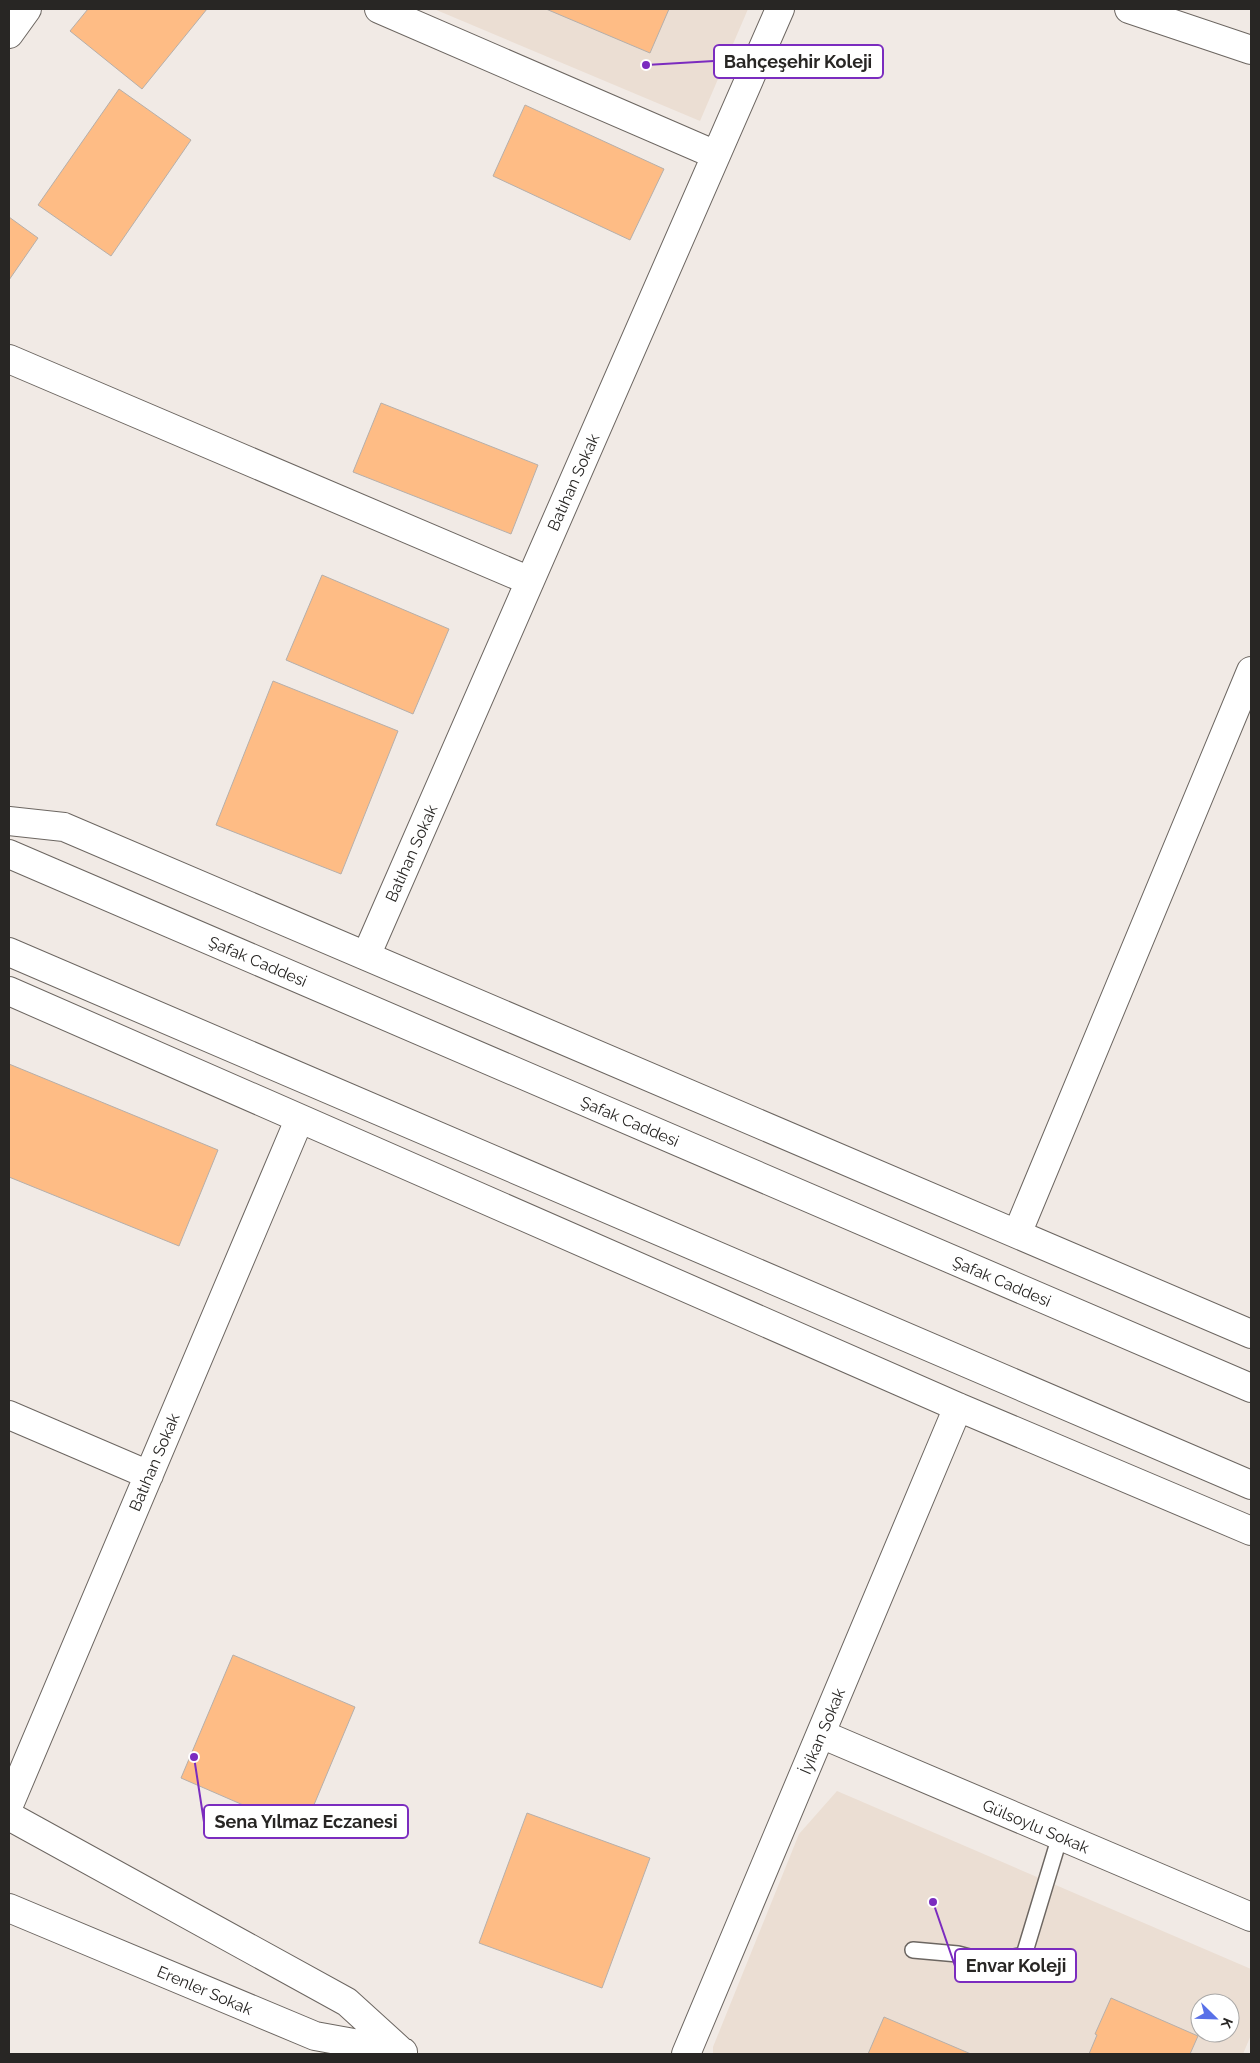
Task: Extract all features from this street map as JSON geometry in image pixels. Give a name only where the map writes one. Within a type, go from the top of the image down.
[{"type":"street","points":[[379,9],[716,155]]},
{"type":"street","name":"Batıhan Sokak","points":[[366,956],[780,9]]},
{"type":"street","points":[[1129,9],[1251,50]]},
{"type":"street","points":[[9,359],[530,582]]},
{"type":"street","points":[[1016,1234],[1251,671]]},
{"type":"street","points":[[9,821],[64,827],[1251,1334]]},
{"type":"street","name":"Şafak Caddesi","points":[[9,854],[1251,1388]]},
{"type":"street","points":[[9,952],[1251,1485]]},
{"type":"street","points":[[9,991],[299,1120],[958,1407],[1251,1531]]},
{"type":"street","name":"Batıhan Sokak","points":[[9,1805],[299,1120]]},
{"type":"street","name":"İyikan Sokak","points":[[686,2054],[958,1407]]},
{"type":"street","points":[[9,1415],[149,1475]]},
{"type":"street","name":"Gülsoylu Sokak","points":[[821,1734],[1251,1917]]},
{"type":"street","points":[[9,1816],[347,2002],[405,2053]]},
{"type":"street","name":"Erenler Sokak","points":[[9,1908],[316,2036],[405,2053]]},
{"type":"lane","points":[[913,1950],[958,1954],[988,1962],[1024,1955],[1060,1836]]},
{"type":"shaded area","points":[[434,9],[748,9],[700,121]]},
{"type":"shaded area","points":[[837,1791],[1251,1969],[1251,2035],[1243,2054],[713,2054],[713,2047],[799,1834]]},
{"type":"building","points":[[88,9],[207,9],[142,89],[70,31]]},
{"type":"building","points":[[546,9],[669,9],[650,53]]},
{"type":"building","points":[[119,89],[191,140],[111,256],[38,205]]},
{"type":"building","points":[[525,105],[664,169],[630,240],[493,176]]},
{"type":"building","points":[[9,217],[38,238],[9,280]]},
{"type":"building","points":[[381,403],[538,465],[511,534],[353,472]]},
{"type":"building","points":[[322,575],[449,629],[413,714],[286,660]]},
{"type":"building","points":[[273,681],[398,731],[341,874],[216,825]]},
{"type":"building","points":[[9,1064],[218,1150],[179,1246],[9,1177]]},
{"type":"building","points":[[233,1655],[355,1707],[303,1831],[181,1778]]},
{"type":"building","points":[[527,1813],[650,1858],[602,1988],[479,1943]]},
{"type":"building","points":[[1111,1998],[1190,2033],[1190,2043],[1195,2043],[1190,2054],[1089,2054],[1097,2035],[1095,2034]]},
{"type":"building","points":[[884,2017],[971,2054],[868,2054]]},
{"type":"place","name":"Bahçeşehir Koleji","points":[[646,65]]},
{"type":"place","name":"Sena Yılmaz Eczanesi","points":[[194,1757]]},
{"type":"place","name":"Envar Koleji","points":[[933,1902]]}]
